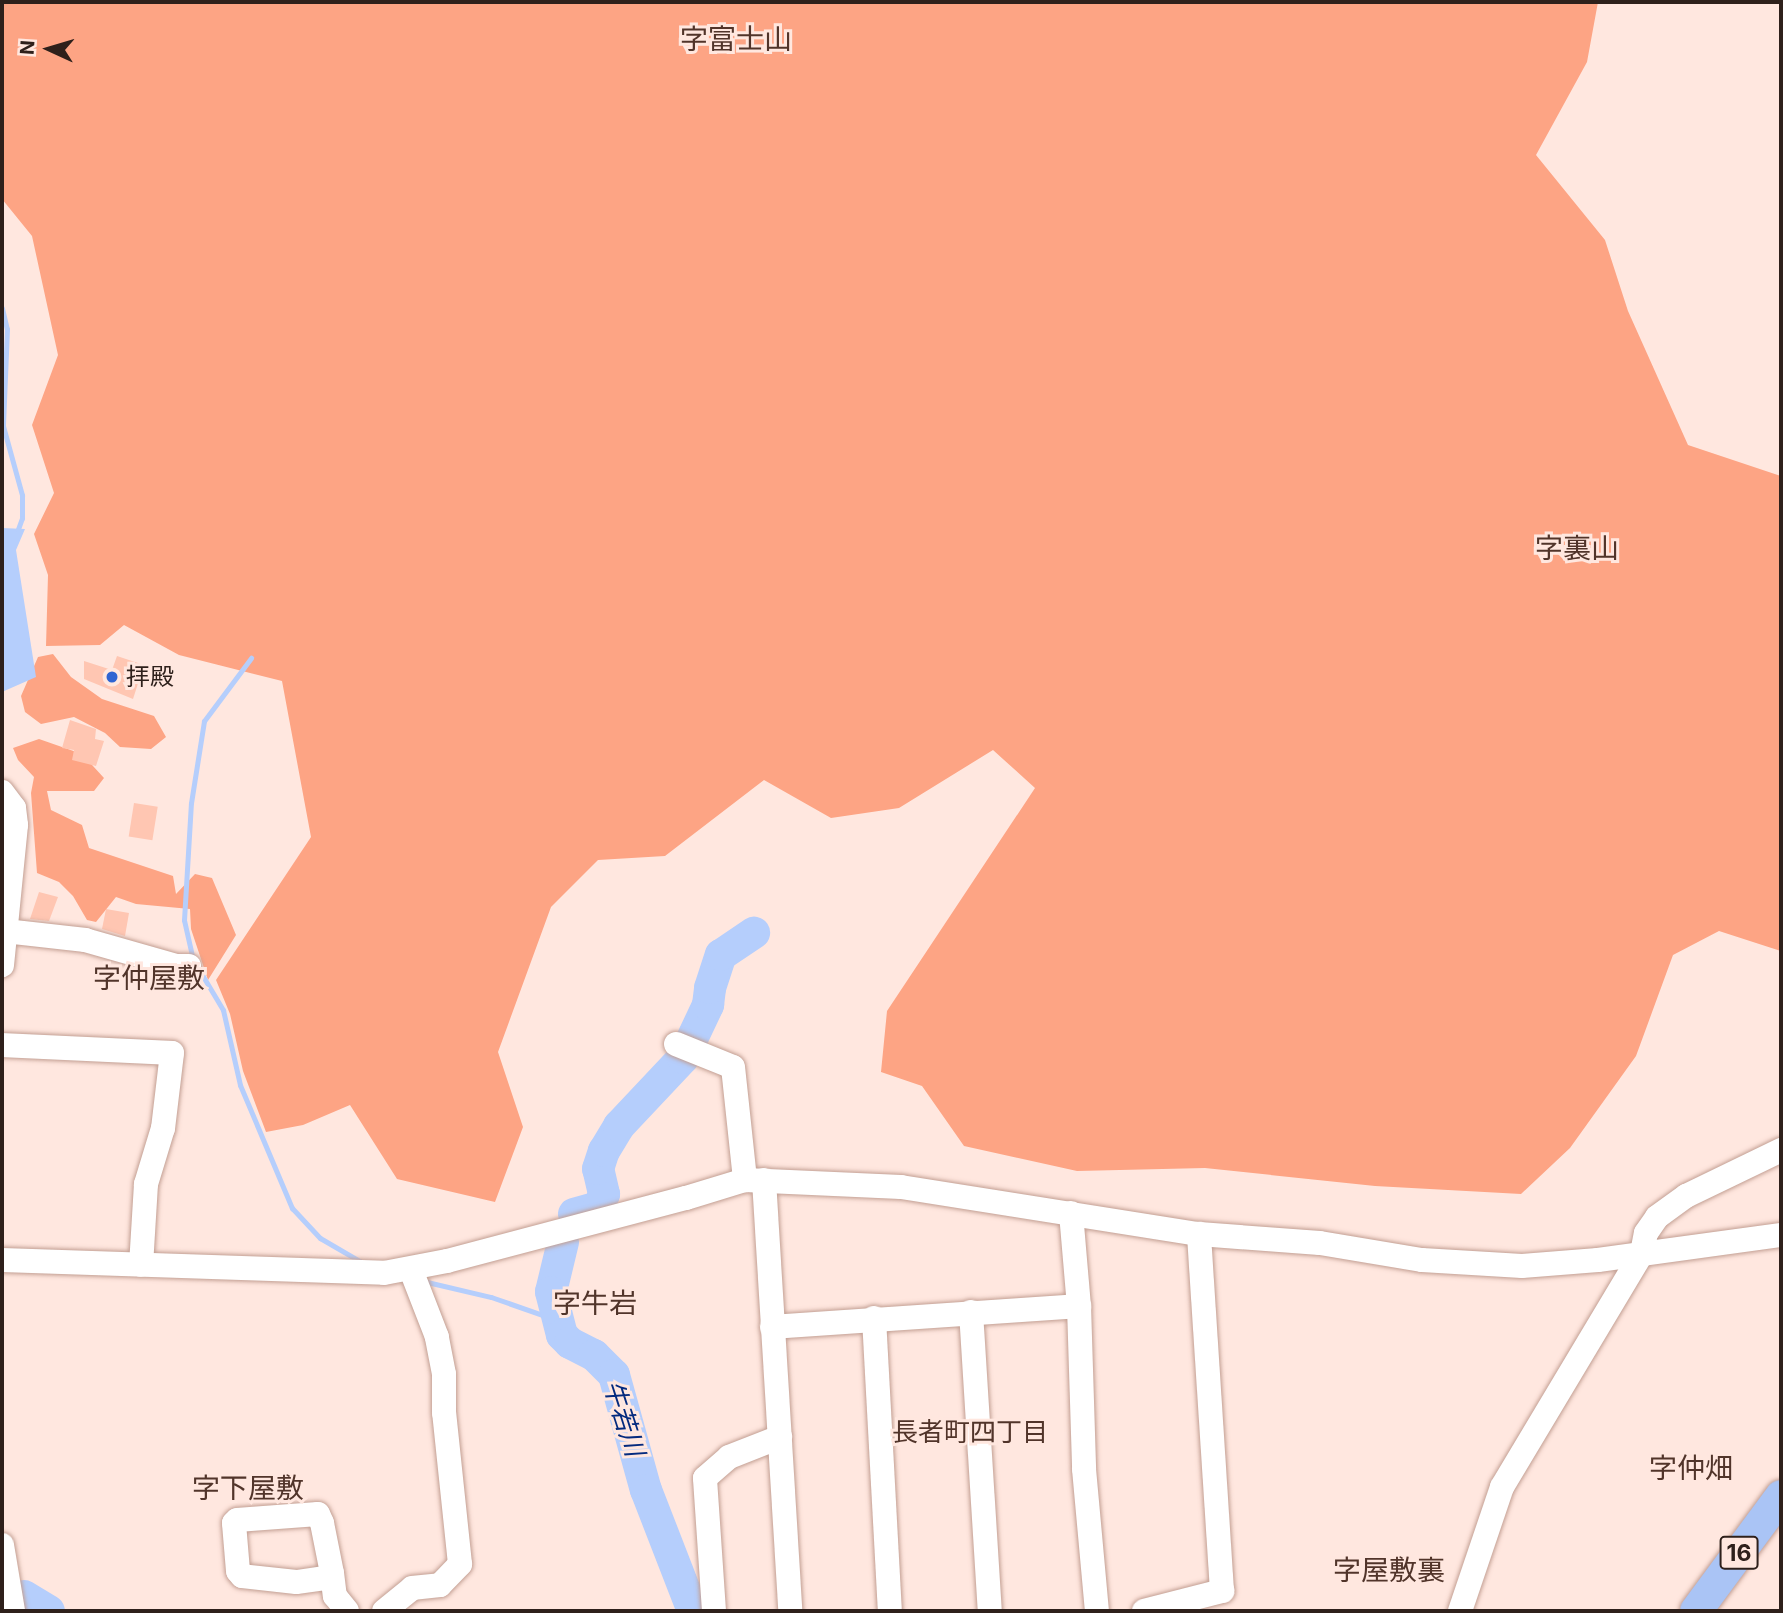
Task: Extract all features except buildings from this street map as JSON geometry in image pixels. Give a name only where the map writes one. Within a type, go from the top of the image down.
[{"type":"main road","name":"16","points":[[1696,1611],[1781,1496]]},
{"type":"street","points":[[2,792],[14,808],[16,825],[2,965]]},
{"type":"street","points":[[4,936],[85,940],[176,966],[189,966]]},
{"type":"street","points":[[2,1045],[172,1053],[163,1128],[146,1184],[141,1265]]},
{"type":"street","points":[[687,1048],[733,1067],[755,1180],[772,1327],[790,1611]]},
{"type":"street","points":[[1460,1611],[1502,1487],[1642,1253],[1646,1233],[1657,1217],[1685,1196],[1781,1150]]},
{"type":"street","points":[[2,1260],[365,1274],[411,1270],[755,1180],[901,1187],[1199,1234],[1320,1243],[1422,1260],[1522,1266],[1781,1235]]},
{"type":"street","points":[[1071,1213],[1079,1306],[1084,1469],[1097,1611]]},
{"type":"street","points":[[1144,1611],[1222,1591],[1199,1234]]},
{"type":"street","points":[[384,1611],[412,1588],[440,1585],[460,1564],[444,1413],[444,1374],[437,1337],[411,1270]]},
{"type":"street","points":[[772,1327],[1079,1306]]},
{"type":"street","points":[[971,1312],[990,1611]]},
{"type":"street","points":[[874,1318],[890,1611]]},
{"type":"street","points":[[714,1611],[705,1478],[729,1457],[780,1437]]},
{"type":"street","points":[[2,1545],[13,1611]]},
{"type":"street","points":[[332,1577],[335,1596],[347,1611]]},
{"type":"shaded area","points":[[2,2],[1598,2],[1587,62],[1536,155],[1605,240],[1628,311],[1688,445],[1781,476],[1781,951],[1719,931],[1673,955],[1636,1056],[1570,1148],[1521,1194],[1375,1186],[1205,1168],[1077,1171],[964,1146],[922,1086],[881,1072],[887,1011],[1035,788],[993,750],[899,808],[831,818],[764,780],[665,856],[598,860],[551,907],[498,1052],[523,1127],[495,1202],[397,1179],[350,1105],[303,1125],[266,1132],[243,1071],[230,1014],[216,980],[311,837],[282,681],[179,655],[124,625],[100,645],[46,646],[48,575],[34,534],[54,493],[32,425],[58,355],[32,236],[2,199]]},
{"type":"shaded area","points":[[53,654],[71,677],[102,699],[154,716],[166,737],[151,749],[120,747],[105,733],[74,717],[41,724],[25,712],[21,696],[38,657]]},
{"type":"shaded area","points":[[39,739],[82,754],[104,778],[94,791],[47,791],[51,810],[82,825],[89,848],[173,876],[176,894],[195,874],[212,878],[236,935],[208,980],[191,929],[190,909],[136,904],[116,897],[96,922],[87,920],[73,896],[59,882],[37,873],[31,793],[34,777],[18,760],[13,748]]},
{"type":"water","points":[[2,528],[25,529],[16,550],[36,677],[2,692]]},
{"type":"waterway","points":[[2,308],[7,329],[3,426],[22,495],[22,518],[18,529]]},
{"type":"waterway","points":[[193,960],[184,920],[191,803],[204,721],[251,658]]},
{"type":"waterway","name":"牛若川","points":[[574,1214],[599,1207],[604,1194],[598,1169],[604,1151],[619,1126],[683,1058],[708,1005],[710,988],[721,955],[754,933]]},
{"type":"waterway","points":[[198,968],[223,1010],[240,1085],[292,1208],[320,1238],[363,1263]]},
{"type":"waterway","name":"牛若川","points":[[563,1242],[551,1292],[562,1335],[570,1343],[594,1355],[614,1375],[646,1490],[693,1611]]},
{"type":"waterway","points":[[427,1282],[491,1297],[557,1320]]},
{"type":"waterway","points":[[24,1596],[49,1611]]},
{"type":"place","name":"拝殿","points":[[112,677]]},
{"type":"district","name":"字富士山","points":[[736,39]]},
{"type":"district","name":"字裏山","points":[[1577,548]]},
{"type":"district","name":"字仲屋敷","points":[[149,978]]},
{"type":"district","name":"字牛岩","points":[[595,1303]]},
{"type":"district","name":"長者町四丁目","points":[[970,1432]]},
{"type":"district","name":"字仲畑","points":[[1691,1468]]},
{"type":"district","name":"字下屋敷","points":[[248,1488]]},
{"type":"district","name":"字屋敷裏","points":[[1389,1570]]}]
